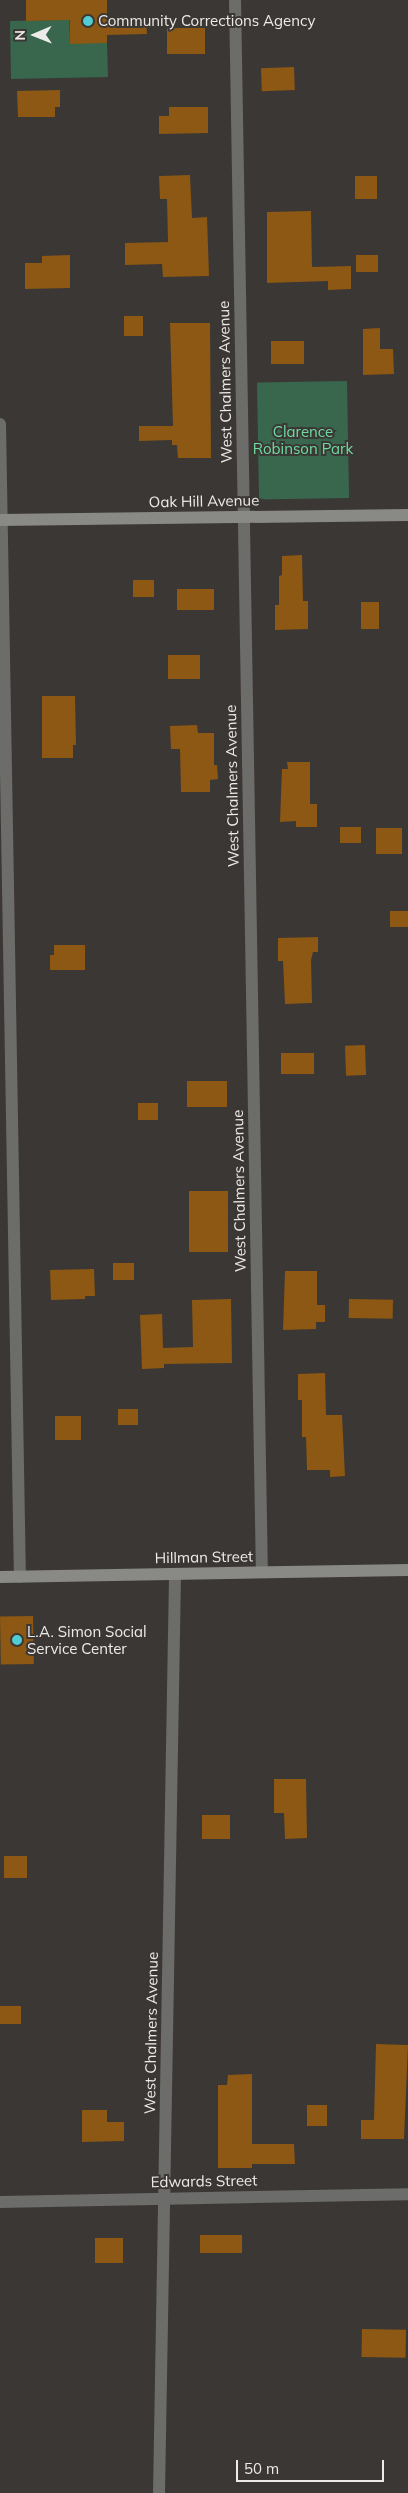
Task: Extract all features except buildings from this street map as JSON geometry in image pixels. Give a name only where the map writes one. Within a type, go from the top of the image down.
[{"type":"street","name":"West Chalmers Avenue","points":[[235,0],[262,1572]]},
{"type":"street","points":[[0,424],[20,1577]]},
{"type":"street","name":"Oak Hill Avenue","points":[[1,520],[408,515]]},
{"type":"street","name":"Hillman Street","points":[[0,1578],[408,1570]]},
{"type":"street","name":"West Chalmers Avenue","points":[[160,2493],[175,1574]]},
{"type":"street","name":"Edwards Street","points":[[0,2202],[408,2194]]},
{"type":"green space","points":[[69,0],[70,43],[107,43],[108,77],[11,79],[10,21],[61,20],[61,11]]},
{"type":"green space","name":"Clarence Robinson Park","points":[[347,381],[349,498],[259,500],[257,383]]},
{"type":"place","name":"Community Corrections Agency","points":[[88,21]]},
{"type":"place","name":"L.A. Simon Social Service Center","points":[[17,1640]]}]
